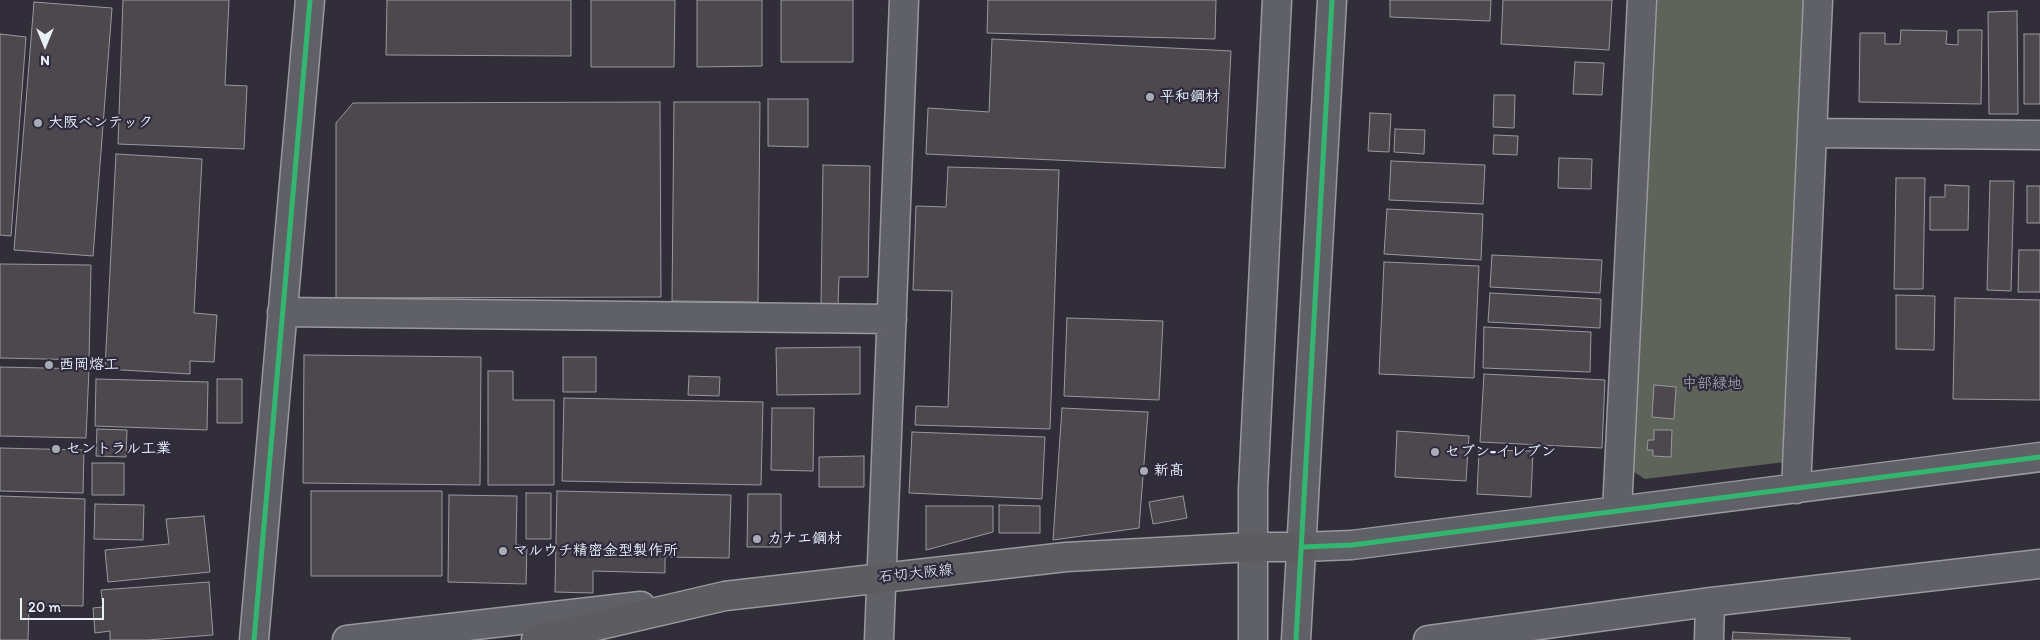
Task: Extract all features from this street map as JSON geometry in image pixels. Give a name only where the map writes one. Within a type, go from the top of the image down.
[{"type":"main road","name":"石切大阪線","points":[[536,640],[725,596],[1066,557],[1252,546],[1302,547]]},
{"type":"street","points":[[254,640],[310,0]]},
{"type":"street","points":[[879,640],[904,0]]},
{"type":"street","points":[[1254,640],[1252,546],[1277,0]]},
{"type":"street","points":[[1296,640],[1332,0]]},
{"type":"street","points":[[1617,511],[1642,0]]},
{"type":"street","points":[[1796,489],[1818,0]]},
{"type":"street","points":[[1812,134],[2040,135]]},
{"type":"street","points":[[282,312],[892,319]]},
{"type":"street","points":[[1302,547],[1352,545],[2040,457]]},
{"type":"street","points":[[1428,640],[1710,602],[2040,564]]},
{"type":"street","points":[[347,640],[725,596]]},
{"type":"street","points":[[1709,640],[1710,602]]},
{"type":"green space","name":"中部緑地","points":[[1654,0],[1806,0],[1785,462],[1645,479],[1631,470]]},
{"type":"building","points":[[123,0],[229,0],[225,85],[247,86],[244,149],[118,144]]},
{"type":"building","points":[[387,0],[571,0],[571,56],[386,55]]},
{"type":"building","points":[[591,0],[675,0],[674,67],[591,67]]},
{"type":"building","points":[[697,0],[762,0],[762,66],[697,67]]},
{"type":"building","points":[[781,0],[853,0],[853,62],[781,62]]},
{"type":"building","points":[[988,0],[1216,0],[1215,39],[987,33]]},
{"type":"building","points":[[1390,0],[1491,0],[1490,21],[1390,17]]},
{"type":"building","points":[[1503,0],[1612,0],[1609,50],[1501,44]]},
{"type":"building","points":[[34,2],[112,8],[93,256],[14,250]]},
{"type":"building","points":[[2017,11],[2018,114],[1989,114],[1988,12]]},
{"type":"building","points":[[1901,30],[1947,31],[1946,44],[1958,45],[1958,30],[1982,30],[1981,104],[1859,102],[1860,33],[1885,33],[1885,44],[1900,44]]},
{"type":"building","points":[[0,34],[26,37],[11,236],[0,235]]},
{"type":"building","points":[[2024,34],[2040,34],[2040,104],[2024,104]]},
{"type":"building","points":[[992,39],[1231,51],[1225,168],[926,154],[928,108],[989,112]]},
{"type":"building","points":[[1575,62],[1604,63],[1602,95],[1573,94]]},
{"type":"building","points":[[1494,95],[1515,95],[1514,128],[1493,127]]},
{"type":"building","points":[[768,99],[808,99],[808,147],[768,146]]},
{"type":"building","points":[[660,102],[661,297],[336,298],[336,123],[353,103]]},
{"type":"building","points":[[674,102],[760,102],[758,302],[672,301]]},
{"type":"building","points":[[1370,113],[1391,114],[1389,152],[1368,151]]},
{"type":"building","points":[[1395,129],[1425,130],[1424,154],[1394,152]]},
{"type":"building","points":[[1494,135],[1518,136],[1517,155],[1493,154]]},
{"type":"building","points":[[116,154],[202,159],[194,313],[217,315],[214,362],[190,361],[190,374],[105,369]]},
{"type":"building","points":[[1559,158],[1592,159],[1591,189],[1558,188]]},
{"type":"building","points":[[1391,161],[1485,165],[1483,204],[1389,200]]},
{"type":"building","points":[[823,165],[870,166],[868,277],[839,277],[838,305],[821,305]]},
{"type":"building","points":[[948,167],[1059,170],[1050,429],[915,425],[916,406],[948,407],[952,291],[913,290],[916,206],[946,207]]},
{"type":"building","points":[[1896,178],[1925,178],[1923,289],[1894,289]]},
{"type":"building","points":[[1990,181],[2014,181],[2011,291],[1987,290]]},
{"type":"building","points":[[1945,185],[1969,186],[1968,230],[1930,230],[1930,197],[1945,197]]},
{"type":"building","points":[[2027,186],[2040,186],[2040,223],[2027,223]]},
{"type":"building","points":[[1387,209],[1483,214],[1481,260],[1384,254]]},
{"type":"building","points":[[2019,250],[2040,250],[2040,292],[2018,292]]},
{"type":"building","points":[[1492,255],[1602,260],[1600,293],[1490,287]]},
{"type":"building","points":[[1384,262],[1479,266],[1474,378],[1379,374]]},
{"type":"building","points":[[0,264],[91,265],[89,360],[0,358]]},
{"type":"building","points":[[1490,293],[1601,299],[1600,328],[1488,322]]},
{"type":"building","points":[[1896,295],[1935,296],[1934,350],[1896,349]]},
{"type":"building","points":[[1955,298],[2040,300],[2040,400],[1953,399]]},
{"type":"building","points":[[1067,318],[1163,321],[1159,400],[1064,396]]},
{"type":"building","points":[[1484,327],[1591,332],[1590,372],[1483,368]]},
{"type":"building","points":[[860,347],[860,394],[777,395],[776,348]]},
{"type":"building","points":[[304,355],[481,357],[480,485],[303,483]]},
{"type":"building","points":[[563,357],[596,357],[596,392],[563,392]]},
{"type":"building","points":[[0,367],[89,369],[86,438],[0,436]]},
{"type":"building","points":[[488,371],[513,371],[513,400],[554,400],[554,485],[488,485]]},
{"type":"building","points":[[1484,374],[1605,380],[1602,448],[1480,442]]},
{"type":"building","points":[[689,376],[720,377],[719,396],[688,395]]},
{"type":"building","points":[[96,379],[208,382],[207,430],[95,426]]},
{"type":"building","points":[[217,379],[242,379],[242,423],[217,423]]},
{"type":"building","points":[[1654,385],[1676,387],[1674,419],[1652,417]]},
{"type":"building","points":[[564,398],[763,402],[761,485],[562,481]]},
{"type":"building","points":[[772,408],[814,408],[813,471],[771,470]]},
{"type":"building","points":[[1062,408],[1148,412],[1139,528],[1053,540]]},
{"type":"building","points":[[97,429],[127,430],[126,457],[96,456]]},
{"type":"building","points":[[1654,430],[1672,430],[1671,457],[1653,456],[1653,450],[1647,450],[1648,440],[1654,440]]},
{"type":"building","points":[[1397,431],[1469,436],[1466,481],[1395,477]]},
{"type":"building","points":[[912,432],[1045,437],[1042,499],[909,493]]},
{"type":"building","points":[[0,448],[84,450],[83,493],[0,491]]},
{"type":"building","points":[[1479,450],[1533,451],[1531,497],[1477,494]]},
{"type":"building","points":[[864,456],[864,487],[819,487],[819,457]]},
{"type":"building","points":[[92,463],[124,463],[124,495],[92,495]]},
{"type":"building","points":[[311,491],[442,491],[442,576],[311,576]]},
{"type":"building","points":[[557,491],[731,495],[729,558],[665,557],[665,573],[593,571],[593,593],[555,592]]},
{"type":"building","points":[[526,493],[551,493],[551,539],[526,539]]},
{"type":"building","points":[[748,494],[781,494],[781,547],[747,547]]},
{"type":"building","points":[[449,495],[517,496],[516,545],[527,545],[526,584],[448,582]]},
{"type":"building","points":[[0,496],[85,499],[83,606],[29,605],[28,640],[0,640]]},
{"type":"building","points":[[1183,496],[1187,518],[1153,524],[1149,502]]},
{"type":"building","points":[[95,504],[144,505],[143,540],[94,539]]},
{"type":"building","points":[[999,505],[1040,506],[1040,533],[999,533]]},
{"type":"building","points":[[926,506],[993,506],[993,532],[926,550]]},
{"type":"building","points":[[204,516],[210,572],[108,582],[105,550],[169,544],[166,519]]},
{"type":"building","points":[[209,582],[213,635],[148,640],[110,640],[110,631],[95,633],[93,608],[103,607],[101,590]]},
{"type":"building","points":[[1733,632],[1850,638],[1850,640],[1732,640]]},
{"type":"cycle path","points":[[254,640],[310,0]]},
{"type":"cycle path","points":[[1296,640],[1332,0]]},
{"type":"cycle path","points":[[1302,547],[1352,545],[2040,457]]},
{"type":"place","name":"平和鋼材","points":[[1150,97]]},
{"type":"place","name":"大阪ベンテック","points":[[38,123]]},
{"type":"place","name":"西岡熔工","points":[[49,365]]},
{"type":"place","name":"セントラル工業","points":[[56,449]]},
{"type":"place","name":"セブン-イレブン","points":[[1435,452]]},
{"type":"place","name":"新髙","points":[[1144,471]]},
{"type":"place","name":"カナエ鋼材","points":[[757,539]]},
{"type":"place","name":"マルウチ精密金型製作所","points":[[503,551]]}]
